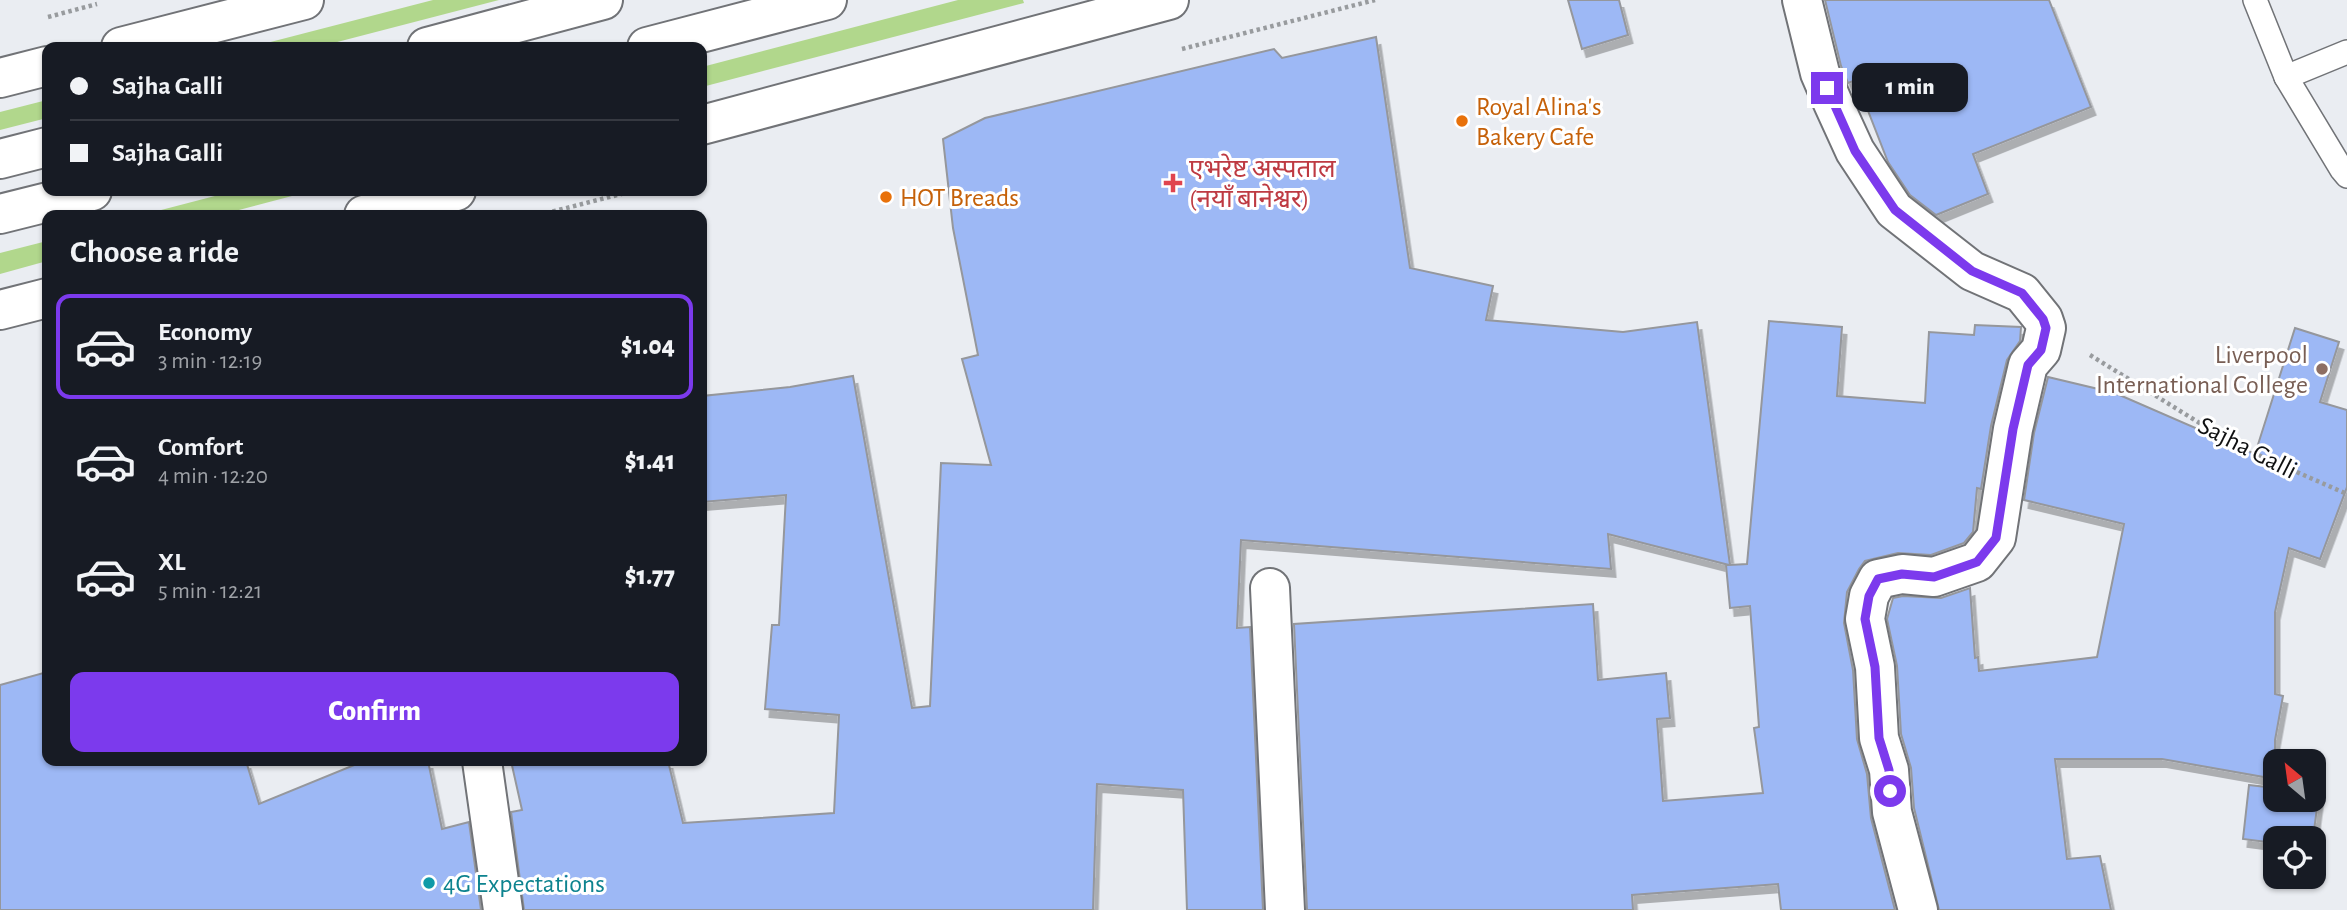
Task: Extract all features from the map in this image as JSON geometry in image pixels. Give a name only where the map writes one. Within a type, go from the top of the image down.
[{"type":"main road","points":[[140,42],[304,0]]},
{"type":"main road","points":[[446,42],[603,0]]},
{"type":"main road","points":[[666,42],[827,0]]},
{"type":"main road","points":[[707,124],[1168,0]]},
{"type":"main road","points":[[1802,0],[1820,73],[1833,103],[1855,151],[1895,210],[1972,271],[2022,293],[2043,319],[2046,328],[2041,350],[2028,365],[2013,429],[1996,538],[1977,562],[1934,577],[1902,574],[1878,579],[1869,596],[1865,619],[1875,667],[1879,738],[1889,770],[1892,813],[1918,910]]},
{"type":"main road","points":[[0,78],[42,67]]},
{"type":"main road","points":[[0,159],[42,148]]},
{"type":"main road","points":[[0,214],[72,196]]},
{"type":"main road","points":[[383,210],[437,196]]},
{"type":"main road","points":[[0,310],[42,299]]},
{"type":"main road","points":[[1270,587],[1285,910]]},
{"type":"main road","points":[[483,766],[503,910]]},
{"type":"lane","points":[[2255,0],[2286,77],[2347,176]]},
{"type":"lane","points":[[2286,77],[2347,52]]},
{"type":"path","points":[[37,20],[99,3]]},
{"type":"path","points":[[559,210],[614,196]]},
{"type":"path","name":"Sajha Galli","points":[[2046,328],[2235,445],[2347,494]]},
{"type":"green space","points":[[433,0],[499,0],[337,42],[270,42]]},
{"type":"green space","points":[[958,0],[1023,0],[1024,3],[707,86],[707,66]]},
{"type":"green space","points":[[42,101],[42,119],[0,130],[0,112]]},
{"type":"green space","points":[[215,196],[292,196],[239,210],[161,210]]},
{"type":"green space","points":[[42,242],[42,262],[0,274],[0,253]]},
{"type":"building","points":[[1568,0],[1619,0],[1628,35],[1582,49]]},
{"type":"building","points":[[1825,0],[2049,0],[2091,107],[1973,154],[1988,194],[1936,215],[1910,195],[1888,162],[1856,80],[1848,83],[1841,66]]},
{"type":"building","points":[[1376,37],[1410,268],[1493,286],[1486,320],[1623,332],[1697,322],[1730,565],[1747,564],[1769,321],[1842,327],[1837,396],[1925,403],[1929,332],[1974,335],[1975,325],[2021,327],[2020,341],[2007,360],[1991,426],[1981,489],[1977,488],[1973,532],[1964,543],[1931,555],[1898,553],[1865,561],[1847,592],[1844,623],[1853,670],[1857,739],[1867,774],[1871,818],[1895,910],[1781,910],[1778,884],[1632,895],[1633,910],[1307,910],[1294,624],[1593,604],[1598,680],[1666,673],[1670,718],[1657,719],[1663,801],[1763,793],[1754,728],[1759,727],[1750,606],[1730,608],[1726,565],[1729,565],[1608,534],[1611,569],[1241,540],[1237,628],[1250,627],[1263,910],[1187,910],[1183,790],[1097,784],[1093,910],[524,910],[511,812],[522,810],[512,766],[669,766],[683,823],[834,813],[839,715],[765,709],[772,625],[779,625],[786,495],[707,502],[707,395],[790,387],[853,376],[912,708],[930,706],[941,463],[991,465],[962,359],[978,355],[953,228],[943,139],[985,118],[1274,49],[1282,58]]},
{"type":"building","points":[[2295,328],[2339,342],[2320,402],[2347,410],[2347,487],[2320,559],[2289,548],[2275,612],[2275,694],[2283,696],[2275,749],[2263,749],[2263,777],[2162,759],[2055,759],[2067,859],[2100,856],[2111,910],[1939,910],[1914,808],[1911,768],[1901,734],[1897,666],[1887,619],[1893,598],[1941,598],[1970,588],[1975,658],[1978,657],[1979,671],[2097,657],[2124,524],[2024,500],[2034,433],[2048,377],[2115,393],[2255,454]]},
{"type":"building","points":[[42,673],[42,766],[248,766],[259,804],[352,766],[429,766],[442,829],[469,822],[481,910],[0,910],[0,685]]},
{"type":"building","points":[[2249,785],[2263,787],[2263,812],[2316,812],[2315,826],[2263,826],[2263,842],[2243,839]]},
{"type":"place","name":"Royal Alina's Bakery Cafe","points":[[1462,121]]},
{"type":"place","name":"एभरेष्ट अस्पताल (नयाँ बानेश्वर)","points":[[1173,183]]},
{"type":"place","name":"HOT Breads","points":[[886,197]]},
{"type":"place","name":"Liverpool International College","points":[[2322,369]]},
{"type":"place","name":"4G Expectations","points":[[429,883]]},
{"type":"route","points":[[1827,88],[1855,151],[1895,210],[1972,271],[2022,293],[2043,319],[2046,328],[2041,350],[2028,365],[2013,429],[1996,538],[1977,562],[1934,577],[1902,574],[1878,579],[1869,596],[1865,619],[1875,667],[1879,738],[1889,770],[1890,791]]}]
